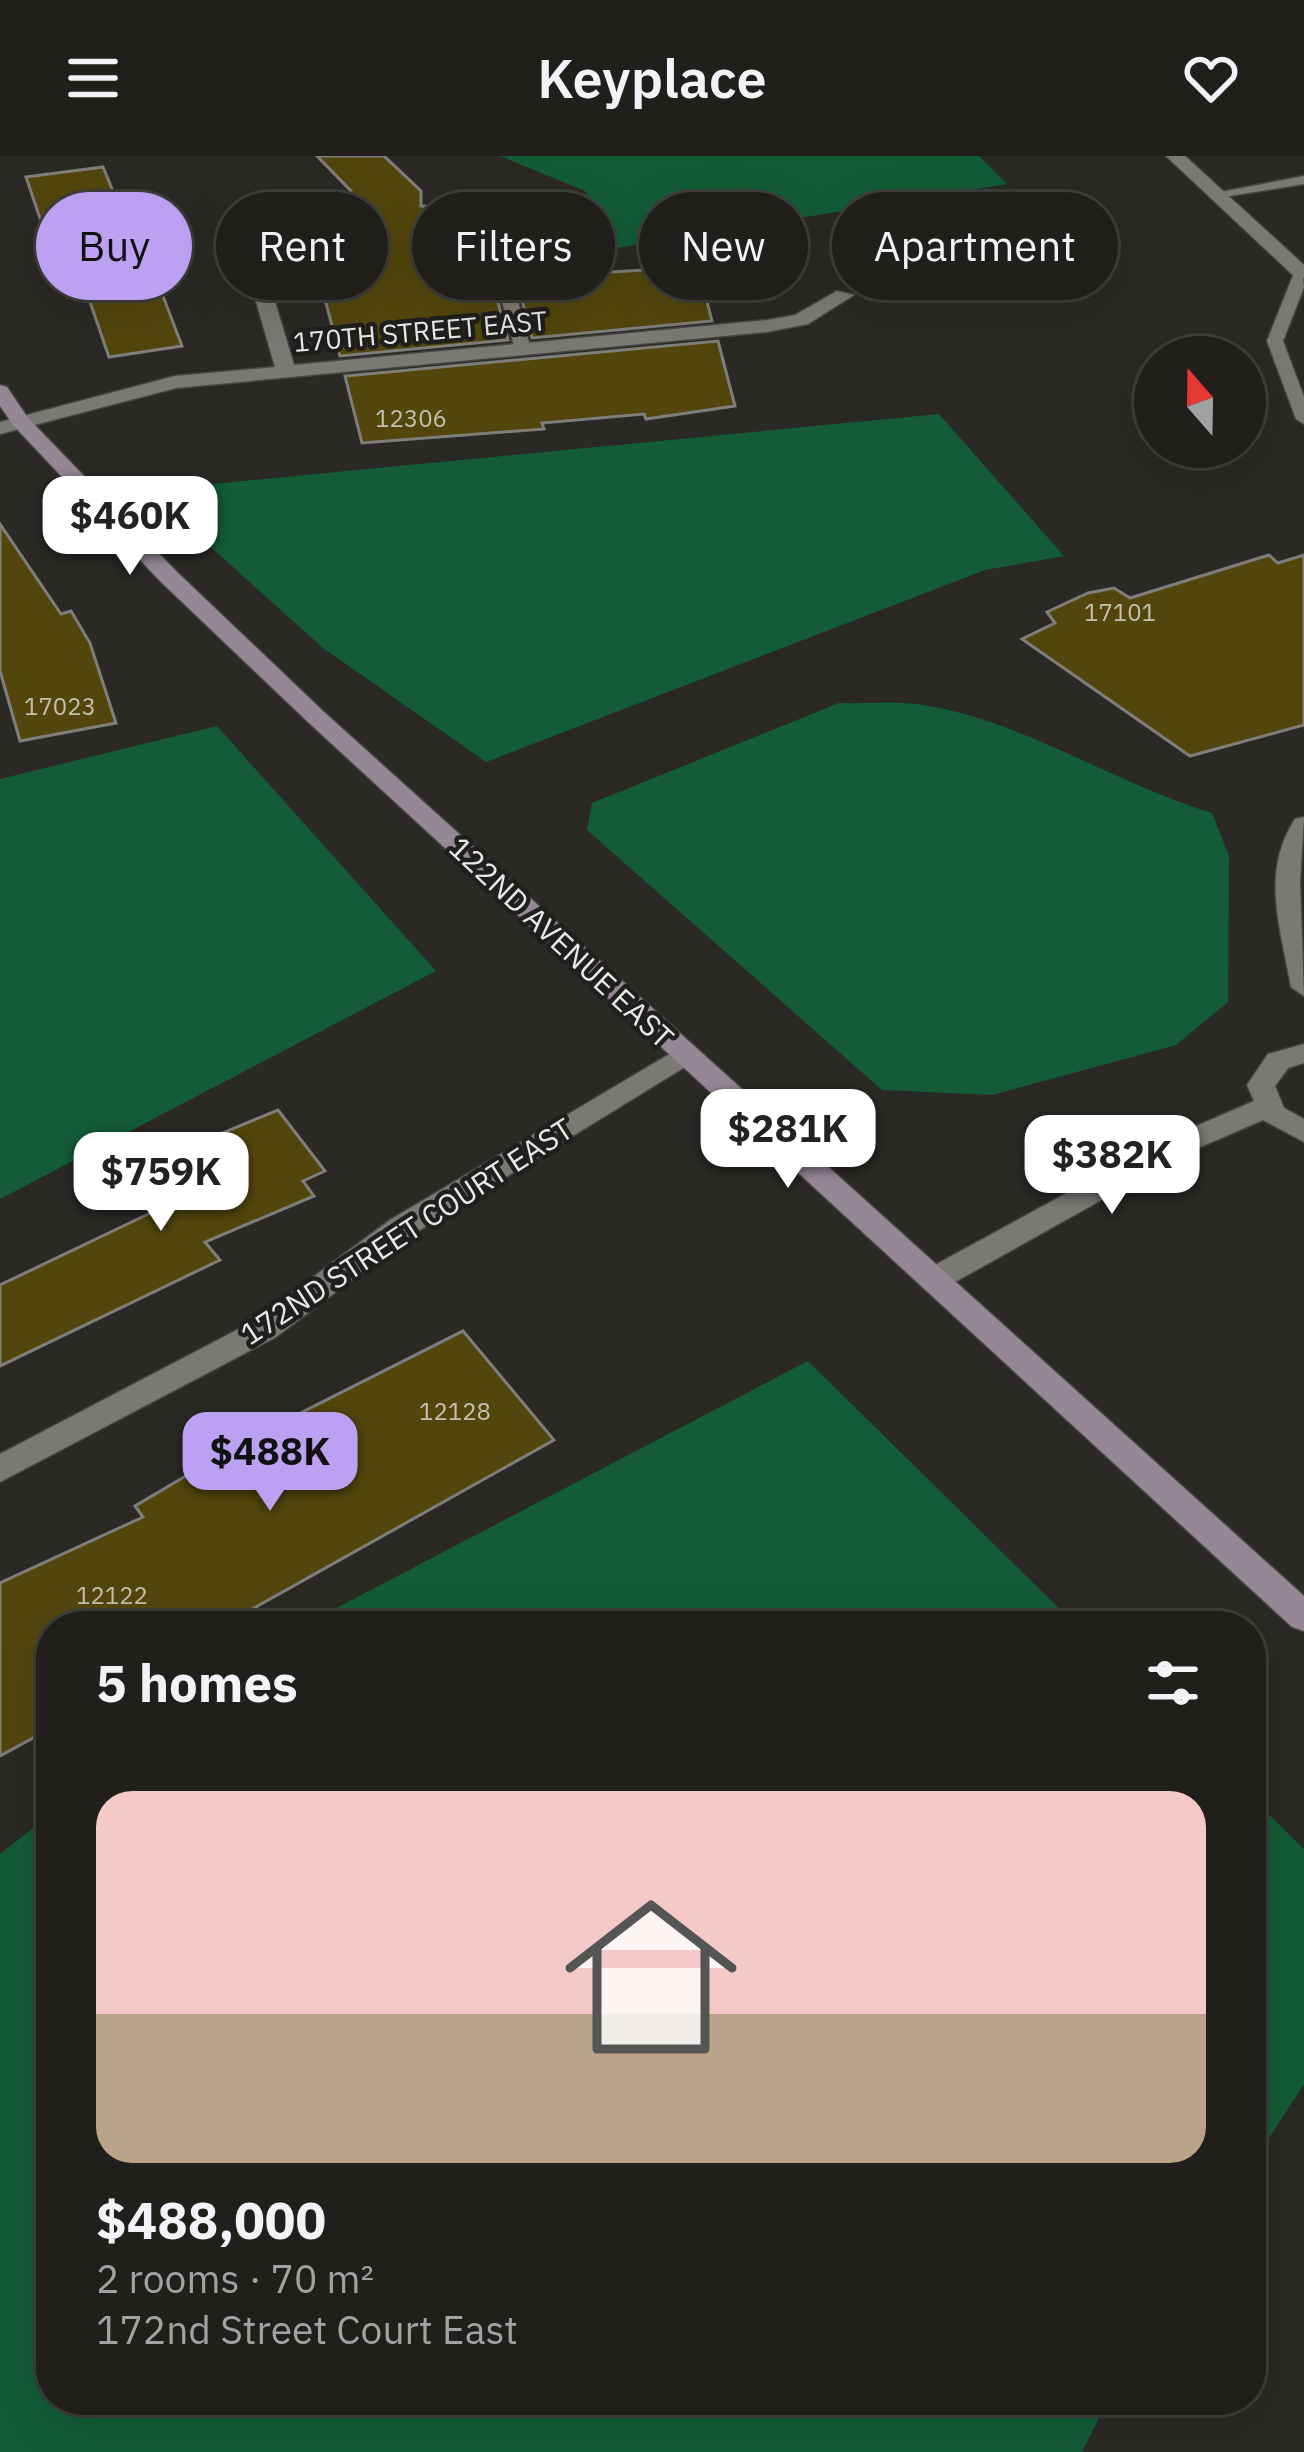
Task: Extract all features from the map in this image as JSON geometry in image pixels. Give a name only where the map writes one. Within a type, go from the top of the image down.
[{"type":"main road","name":"122ND AVENUE EAST","points":[[0,391],[11,425],[185,592],[683,1055],[1304,1617]]},
{"type":"street","points":[[1175,156],[1303,273]]},
{"type":"street","points":[[265,300],[286,371]]},
{"type":"street","name":"170TH STREET EAST","points":[[11,425],[175,382],[767,326],[802,320],[836,300]]},
{"type":"street","points":[[1304,824],[1289,842],[1286,866],[1304,987]]},
{"type":"street","points":[[1304,1053],[1278,1061],[1262,1085],[1269,1106],[1304,1132]]},
{"type":"street","name":"172ND STREET COURT EAST","points":[[0,1468],[265,1330],[400,1228],[683,1055]]},
{"type":"street","points":[[935,1279],[1172,1148],[1269,1106]]},
{"type":"lane","points":[[1217,194],[1304,180]]},
{"type":"lane","points":[[1303,273],[1275,341],[1304,419]]},
{"type":"lane","points":[[510,300],[523,350]]},
{"type":"green space","points":[[500,156],[979,156],[1007,184],[958,192],[832,192],[832,213],[808,217],[808,192],[639,192],[639,244],[617,248],[615,192],[585,191]]},
{"type":"green space","points":[[939,414],[1064,556],[985,570],[486,762],[323,648],[154,496],[182,487]]},
{"type":"green space","points":[[839,703],[913,704],[960,713],[1212,813],[1229,856],[1228,1002],[1176,1045],[992,1095],[882,1090],[587,830],[592,803]]},
{"type":"green space","points":[[217,726],[436,971],[0,1199],[0,779]]},
{"type":"green space","points":[[808,1361],[1062,1611],[331,1611]]},
{"type":"green space","points":[[1266,1812],[1304,1849],[1304,2084],[1266,2143]]},
{"type":"green space","points":[[36,1826],[36,2415],[1100,2415],[1082,2452],[0,2452],[0,1854]]},
{"type":"building","points":[[317,156],[384,156],[421,191],[412,192],[412,300],[497,300],[508,340],[340,356],[325,300],[388,300],[388,192],[351,191]]},
{"type":"building","points":[[103,167],[113,192],[36,192],[36,207],[26,177]]},
{"type":"building","points":[[639,270],[639,300],[707,300],[712,321],[532,338],[522,300],[615,300],[615,272]]},
{"type":"building","points":[[89,300],[165,300],[182,346],[109,357]]},
{"type":"building","points":[[718,341],[735,406],[646,419],[644,414],[542,423],[544,429],[362,443],[345,376]]},
{"type":"building","points":[[0,524],[61,614],[71,611],[90,643],[116,723],[20,741],[0,671]]},
{"type":"building","points":[[1269,555],[1278,563],[1304,555],[1304,725],[1190,756],[1022,639],[1055,623],[1047,612],[1088,593],[1114,588],[1130,598]]},
{"type":"building","points":[[278,1110],[325,1171],[303,1181],[314,1196],[205,1242],[220,1260],[0,1366],[0,1285],[188,1195],[162,1158]]},
{"type":"building","points":[[463,1331],[554,1440],[249,1611],[36,1611],[36,1736],[0,1756],[0,1583],[143,1517],[135,1506],[245,1441]]}]
